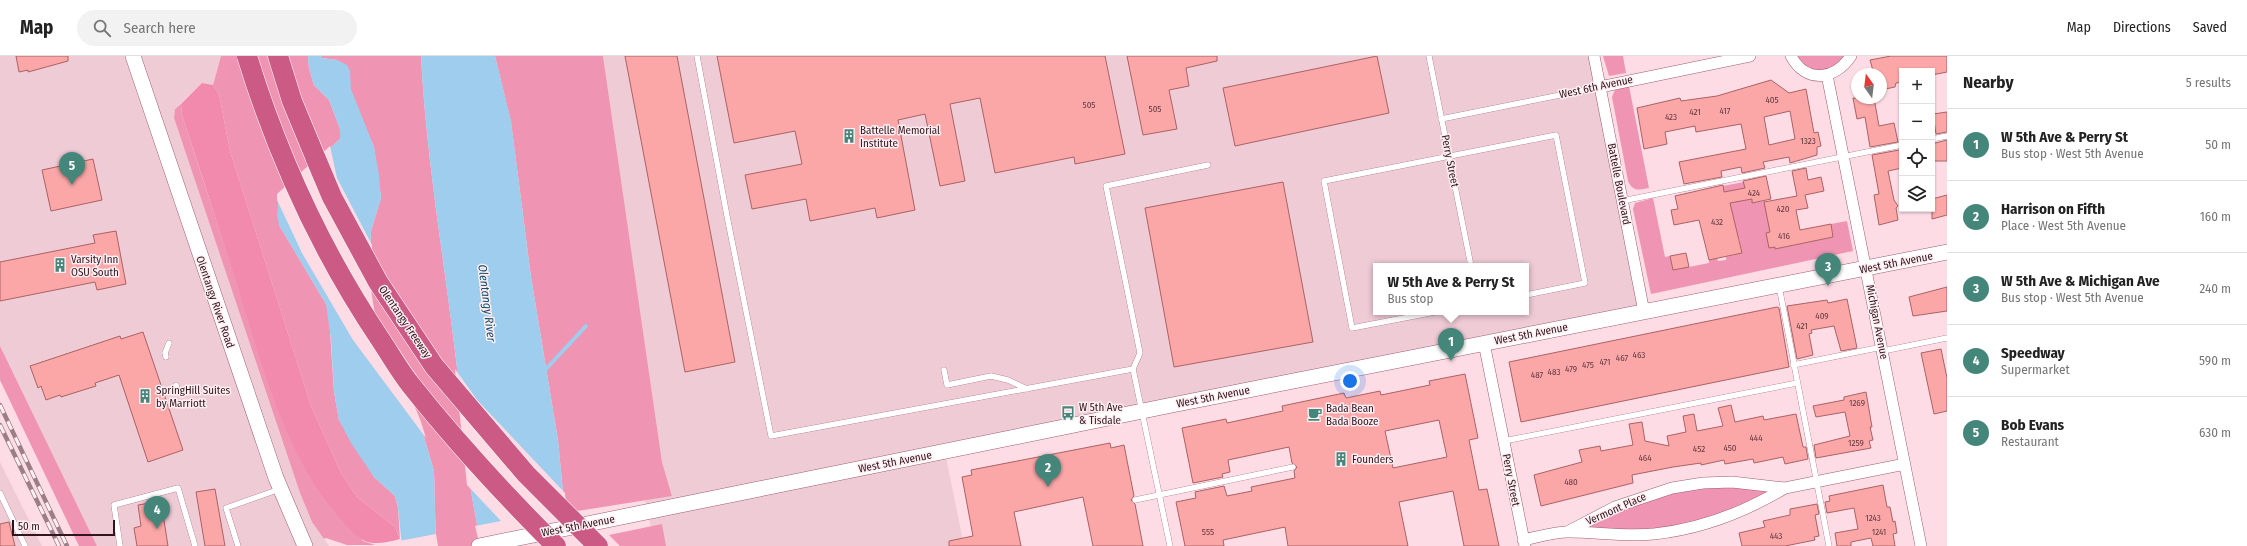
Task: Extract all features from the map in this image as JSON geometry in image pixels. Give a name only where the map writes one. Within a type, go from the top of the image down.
[{"type":"highway","points":[[247,56],[264,111],[305,210],[352,297],[410,384],[504,494],[556,546]]},
{"type":"highway","name":"Olentangy Freeway","points":[[278,56],[292,101],[324,178],[378,282],[434,366],[526,474],[598,546]]},
{"type":"main road","name":"Olentangy River Road","points":[[133,56],[280,489],[305,546]]},
{"type":"main road","name":"West 5th Avenue","points":[[480,546],[1142,411],[1947,252]]},
{"type":"street","name":"Battelle Boulevard","points":[[1594,56],[1644,312]]},
{"type":"street","name":"West 6th Avenue","points":[[1600,87],[1750,56]]},
{"type":"street","points":[[1791,56],[1800,68],[1810,74],[1827,75],[1843,68],[1851,56]]},
{"type":"street","name":"Michigan Avenue","points":[[1827,75],[1921,546]]},
{"type":"street","name":"Perry Street","points":[[1484,343],[1524,543]]},
{"type":"street","name":"Vermont Place","points":[[1524,543],[1567,532],[1615,507],[1672,488],[1703,483],[1732,482],[1785,488],[1905,464]]},
{"type":"street","name":"Vermont Place","points":[[1567,532],[1624,535],[1674,531],[1732,515],[1763,501],[1785,488]]},
{"type":"lane","points":[[697,56],[726,216],[772,436],[1133,369]]},
{"type":"lane","name":"Perry Street","points":[[1429,56],[1470,263]]},
{"type":"lane","name":"West 6th Avenue","points":[[1441,119],[1600,87]]},
{"type":"lane","points":[[1419,315],[1352,328],[1324,181],[1556,135],[1585,283],[1529,294]]},
{"type":"lane","points":[[1935,138],[1947,136]]},
{"type":"lane","points":[[1622,201],[1899,146]]},
{"type":"lane","points":[[1170,546],[1133,369],[1140,353],[1106,186],[1208,165]]},
{"type":"lane","points":[[1779,286],[1793,365],[1818,482],[1829,546]]},
{"type":"lane","points":[[1793,365],[1947,338]]},
{"type":"lane","points":[[166,357],[165,353],[169,343]]},
{"type":"lane","points":[[944,370],[947,385],[991,376],[1008,380],[1027,389]]},
{"type":"lane","points":[[1504,441],[1797,383]]},
{"type":"lane","points":[[176,385],[178,391],[188,393]]},
{"type":"lane","points":[[1134,500],[1293,467]]},
{"type":"lane","points":[[120,546],[114,505],[178,488],[195,546]]},
{"type":"lane","points":[[238,546],[226,508],[280,489]]},
{"type":"lane","points":[[0,493],[26,546]]},
{"type":"shaded area","points":[[0,56],[221,56],[213,85],[202,83],[175,109],[174,118],[300,493],[312,522],[329,546],[97,546],[0,346]]},
{"type":"shaded area","points":[[221,56],[308,56],[309,69],[314,85],[329,100],[340,129],[340,139],[279,195],[279,225],[326,304],[329,316],[334,392],[339,420],[374,477],[395,496],[398,508],[400,539],[395,527],[357,497],[341,473],[311,406],[230,151],[219,94],[213,85]]},
{"type":"shaded area","points":[[321,56],[421,56],[423,93],[431,167],[472,498],[482,546],[436,546],[434,471],[419,420],[373,316],[369,290],[371,231],[381,198],[374,147],[337,60],[322,58]]},
{"type":"shaded area","points":[[495,56],[603,56],[662,462],[672,496],[565,513],[558,440],[531,277],[511,122]]},
{"type":"shaded area","points":[[603,56],[1594,56],[1644,312],[945,452],[964,546],[659,546],[651,528],[645,500],[672,495],[662,462]]},
{"type":"shaded area","points":[[1603,56],[1623,56],[1626,73],[1609,76]]},
{"type":"shaded area","points":[[1791,56],[1851,56],[1822,76]]},
{"type":"shaded area","points":[[202,83],[213,85],[219,94],[230,151],[311,406],[341,473],[357,497],[395,527],[400,539],[381,543],[372,543],[359,538],[339,517],[320,492],[303,465],[289,436],[266,376],[182,115],[181,104]]},
{"type":"shaded area","points":[[1629,86],[1649,188],[1634,189],[1628,181],[1612,97],[1615,90]]},
{"type":"shaded area","points":[[181,104],[182,115],[266,373],[290,437],[363,541],[375,545],[347,545],[326,538],[324,539],[312,522],[300,493],[174,118],[175,109]]},
{"type":"shaded area","points":[[1744,182],[1747,199],[1752,199],[1753,203],[1764,201],[1775,249],[1833,237],[1831,224],[1847,221],[1853,251],[1651,294],[1633,209],[1635,203],[1653,198],[1665,257],[1670,256],[1674,270],[1709,263],[1709,260],[1717,258],[1718,261],[1726,260],[1726,257],[1742,253],[1739,238],[1735,238],[1725,204],[1732,202],[1729,191],[1724,192],[1723,186]]},
{"type":"shaded area","points":[[0,346],[97,546],[79,546],[0,380]]},
{"type":"shaded area","points":[[0,462],[42,546],[0,546]]},
{"type":"shaded area","points":[[1703,483],[1785,488],[1674,531],[1567,532],[1615,507]]},
{"type":"shaded area","points":[[662,524],[666,546],[620,546],[609,535]]},
{"type":"water","points":[[308,56],[321,56],[322,58],[337,60],[347,65],[350,71],[351,89],[374,147],[381,198],[371,231],[369,290],[373,316],[419,420],[434,471],[436,546],[402,546],[398,508],[395,496],[374,477],[351,443],[339,420],[334,392],[331,339],[326,304],[279,225],[277,215],[279,195],[340,139],[340,129],[329,100],[314,85],[309,69]]},
{"type":"water","name":"Olentangy River","points":[[421,56],[495,56],[511,121],[531,277],[558,440],[565,513],[482,546],[472,498],[431,167],[423,93]]},
{"type":"pier","points":[[330,146],[337,178],[372,245],[371,290],[375,315],[420,419],[426,438],[353,340],[302,253],[277,200],[277,194]]},
{"type":"pier","points":[[455,369],[478,401],[565,493],[567,512],[577,546],[480,546],[475,526],[501,521],[467,485]]},
{"type":"pier","points":[[436,534],[438,546],[400,546],[399,541]]},
{"type":"building","points":[[16,56],[68,56],[68,61],[28,72],[28,70],[19,72]]},
{"type":"building","points":[[625,56],[677,56],[735,362],[685,372]]},
{"type":"building","name":"Battelle Memorial Institute","points":[[717,56],[1105,56],[1125,154],[1075,164],[1074,157],[995,173],[980,98],[950,104],[965,181],[940,186],[925,114],[898,120],[915,210],[877,218],[875,208],[810,221],[806,199],[752,209],[745,175],[802,164],[795,131],[734,143]]},
{"type":"building","points":[[1127,56],[1217,56],[1217,61],[1186,68],[1189,86],[1169,90],[1177,129],[1143,135]]},
{"type":"building","points":[[1377,56],[1389,113],[1235,146],[1223,88]]},
{"type":"building","points":[[1891,56],[1947,56],[1947,72],[1935,74],[1935,68],[1899,68],[1899,82],[1896,83],[1895,87],[1887,89],[1887,68],[1872,68],[1870,60]]},
{"type":"building","points":[[1771,80],[1789,93],[1806,89],[1814,133],[1818,132],[1821,146],[1817,147],[1817,155],[1790,163],[1789,157],[1763,162],[1765,168],[1742,173],[1741,167],[1721,171],[1722,177],[1684,184],[1679,162],[1746,149],[1741,124],[1696,132],[1695,126],[1665,132],[1667,144],[1644,149],[1637,108],[1680,98],[1681,101],[1717,96]],"holes":[[[1790,111],[1795,139],[1769,145],[1764,117]]]},
{"type":"building","points":[[1854,104],[1875,104],[1879,126],[1894,123],[1898,142],[1870,147],[1865,117],[1857,119]]},
{"type":"building","points":[[1947,112],[1947,132],[1936,134],[1935,114]]},
{"type":"building","points":[[1947,140],[1947,161],[1935,161],[1935,143]]},
{"type":"building","points":[[1899,150],[1899,169],[1888,171],[1894,200],[1898,206],[1896,208],[1898,220],[1879,225],[1874,195],[1879,194],[1872,155]]},
{"type":"building","points":[[93,159],[102,200],[51,211],[42,170]]},
{"type":"building","points":[[1806,168],[1808,180],[1821,177],[1824,191],[1805,195],[1808,208],[1796,210],[1800,230],[1831,224],[1833,237],[1775,249],[1775,247],[1769,248],[1766,233],[1770,232],[1764,202],[1797,196],[1792,171]]},
{"type":"building","points":[[1766,176],[1771,199],[1752,203],[1752,199],[1730,203],[1742,253],[1709,260],[1699,220],[1674,225],[1671,210],[1678,209],[1675,196],[1723,185],[1724,192],[1745,188],[1743,181]]},
{"type":"building","points":[[1283,182],[1313,342],[1174,367],[1145,208]]},
{"type":"building","points":[[1947,195],[1947,215],[1932,219],[1932,212],[1935,212],[1935,198]]},
{"type":"building","name":"Varsity Inn OSU South","points":[[116,231],[126,284],[97,290],[95,282],[0,301],[0,262],[95,243],[93,235]]},
{"type":"building","points":[[1686,253],[1689,267],[1673,270],[1670,256]]},
{"type":"building","points":[[1947,287],[1947,311],[1913,316],[1909,297]]},
{"type":"building","points":[[1847,299],[1857,348],[1841,351],[1834,326],[1811,330],[1812,333],[1809,334],[1813,355],[1797,359],[1787,306],[1827,300],[1828,303]]},
{"type":"building","points":[[1777,307],[1779,308],[1789,367],[1521,422],[1509,362]]},
{"type":"building","name":"SpringHill Suites by Marriott","points":[[143,332],[183,450],[148,462],[119,375],[95,383],[96,386],[46,400],[41,386],[38,388],[30,366],[120,336],[121,339]]},
{"type":"building","points":[[1941,349],[1947,378],[1947,411],[1934,414],[1921,353]]},
{"type":"building","name":"Founders","points":[[1465,374],[1478,438],[1469,440],[1479,490],[1487,489],[1499,546],[1464,546],[1453,491],[1399,502],[1408,546],[1288,546],[1285,527],[1223,540],[1224,546],[1185,546],[1176,502],[1196,498],[1195,492],[1224,486],[1227,496],[1252,491],[1251,487],[1295,478],[1294,471],[1297,467],[1292,463],[1289,447],[1228,460],[1230,472],[1222,474],[1223,477],[1193,483],[1182,428],[1226,419],[1227,423],[1283,411],[1282,406],[1344,393],[1346,398],[1380,391],[1381,395],[1430,385],[1429,381]],"holes":[[[1439,420],[1447,457],[1393,468],[1385,431]]]},
{"type":"building","points":[[1866,392],[1872,427],[1870,427],[1873,440],[1869,441],[1871,448],[1816,458],[1814,445],[1850,436],[1845,412],[1816,417],[1813,406],[1844,400],[1844,397]]},
{"type":"building","points":[[1731,405],[1735,422],[1763,416],[1764,420],[1796,414],[1803,447],[1806,447],[1808,459],[1785,464],[1783,457],[1754,463],[1753,459],[1725,464],[1724,460],[1701,465],[1701,463],[1673,467],[1632,475],[1633,483],[1541,506],[1534,475],[1582,462],[1579,450],[1600,446],[1601,451],[1633,445],[1629,424],[1642,422],[1645,441],[1669,446],[1667,436],[1686,432],[1683,416],[1694,414],[1697,431],[1723,426],[1718,408]]},
{"type":"building","points":[[1110,443],[1111,448],[1124,445],[1134,496],[1131,500],[1135,504],[1143,546],[1093,546],[1083,497],[1014,512],[1021,546],[949,546],[949,541],[973,536],[962,477],[972,475],[971,470]]},
{"type":"building","points":[[1883,485],[1887,507],[1890,507],[1893,522],[1895,521],[1897,533],[1893,534],[1895,546],[1873,546],[1871,538],[1851,542],[1851,546],[1837,546],[1835,533],[1858,529],[1854,508],[1827,513],[1825,502],[1830,501],[1829,496]]},
{"type":"building","points":[[215,489],[225,546],[205,546],[196,492]]},
{"type":"building","points":[[161,501],[168,546],[137,546],[134,528],[141,526],[138,505]]},
{"type":"building","points":[[1817,504],[1819,514],[1815,515],[1819,536],[1814,537],[1815,540],[1785,546],[1742,546],[1739,533],[1765,527],[1763,521],[1790,515],[1790,509]]},
{"type":"building","points":[[9,522],[15,546],[0,546],[0,524]]},
{"type":"waterway","points":[[546,369],[586,326]]},
{"type":"railway","points":[[0,405],[67,546]]},
{"type":"railway","points":[[0,425],[59,546]]},
{"type":"place","name":"Battelle Memorial Institute","points":[[849,136]]},
{"type":"place","name":"Bob Evans","points":[[72,185]]},
{"type":"place","name":"Varsity Inn OSU South","points":[[60,265]]},
{"type":"place","name":"W 5th Ave & Michigan Ave","points":[[1828,286]]},
{"type":"place","name":"W 5th Ave & Perry St","points":[[1451,361]]},
{"type":"place","name":"SpringHill Suites by Marriott","points":[[145,396]]},
{"type":"place","name":"W 5th Ave & Tisdale","points":[[1068,413]]},
{"type":"place","name":"Bada Bean Bada Booze","points":[[1315,414]]},
{"type":"place","name":"Founders","points":[[1341,459]]},
{"type":"place","name":"Harrison on Fifth","points":[[1048,487]]},
{"type":"place","name":"Speedway","points":[[157,529]]}]
